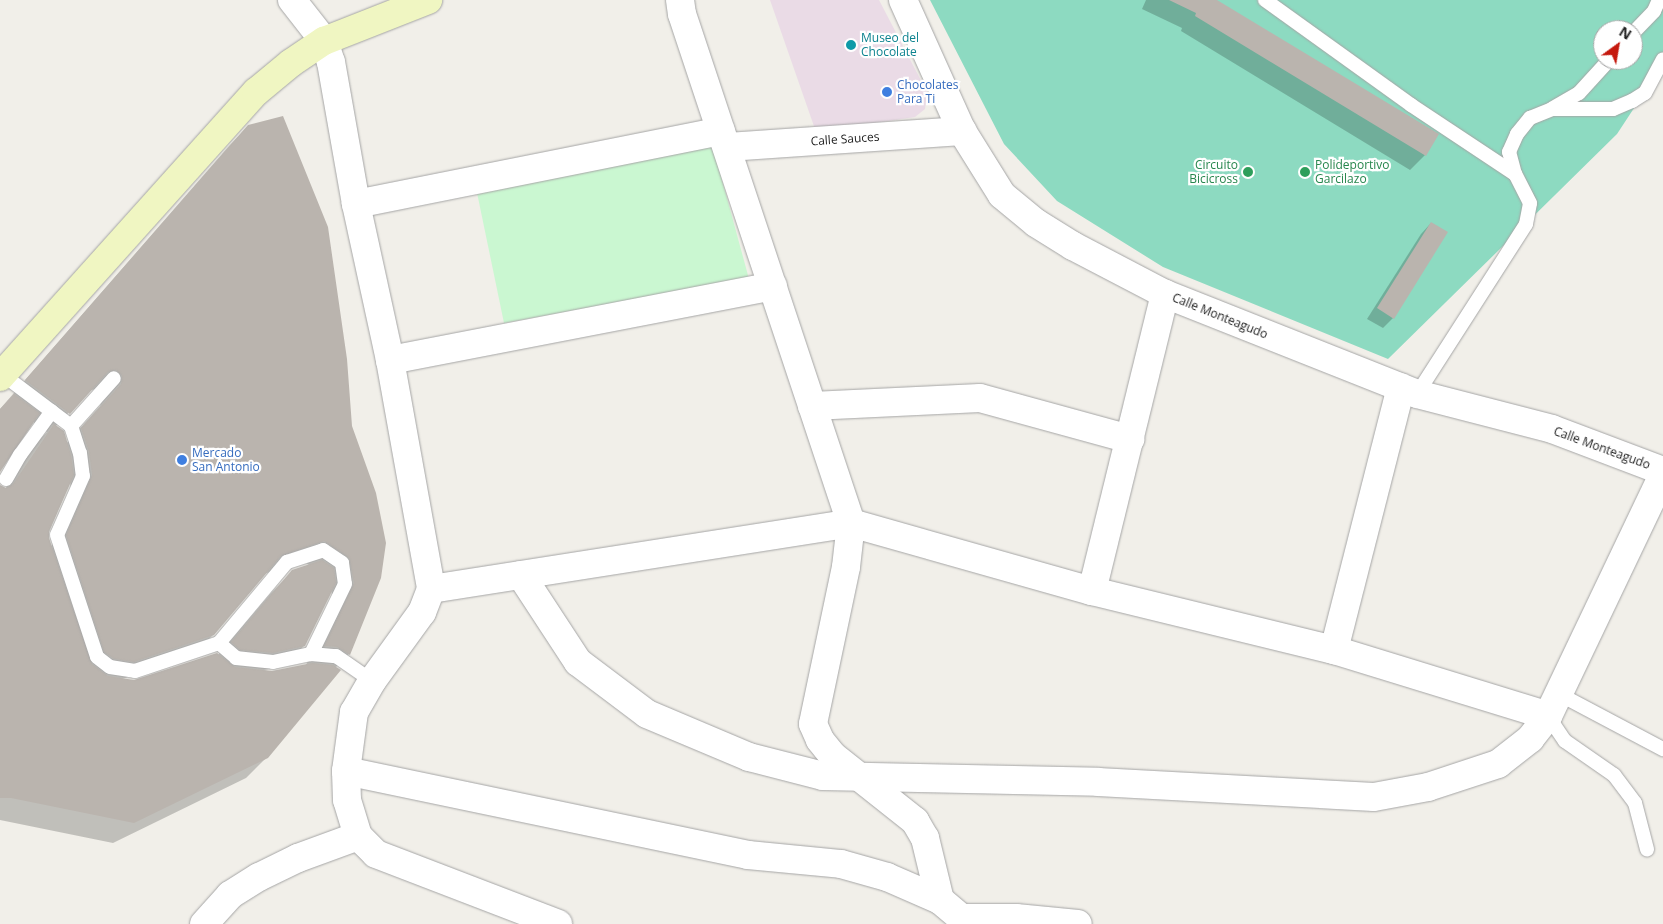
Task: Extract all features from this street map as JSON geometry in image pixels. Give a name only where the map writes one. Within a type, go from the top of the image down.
[{"type":"street","points":[[292,0],[324,41],[331,62],[356,204],[390,360],[431,589],[422,612],[372,681],[354,712],[346,771],[347,800],[358,836],[376,854],[558,924]]},
{"type":"street","points":[[1,374],[256,92],[291,63],[324,41],[428,0]]},
{"type":"street","points":[[680,0],[682,14],[851,523],[846,567],[813,724],[820,740],[834,756],[915,821],[925,838],[940,900]]},
{"type":"street","name":"Calle Monteagudo","points":[[903,0],[962,131],[1002,195],[1036,224],[1073,246],[1165,294],[1409,391],[1552,429],[1663,471]]},
{"type":"street","name":"Calle Sauces","points":[[356,204],[724,139],[962,131]]},
{"type":"street","points":[[390,360],[772,286]]},
{"type":"street","points":[[1092,591],[1165,294]]},
{"type":"street","points":[[1334,650],[1409,391]]},
{"type":"street","points":[[812,406],[980,398],[1130,439]]},
{"type":"street","points":[[520,575],[578,662],[647,714],[749,757],[823,776],[1116,783],[1374,797],[1428,787],[1498,764],[1530,739],[1554,705],[1663,475]]},
{"type":"street","points":[[431,589],[851,523],[1092,591],[1554,705]]},
{"type":"street","points":[[346,771],[748,855],[841,864],[887,877],[940,900],[966,921],[1016,918],[1078,924]]},
{"type":"street","points":[[204,924],[230,895],[259,877],[298,858],[358,836]]},
{"type":"lane","points":[[1265,0],[1411,105],[1515,174]]},
{"type":"lane","points":[[1643,22],[1654,10],[1659,0]]},
{"type":"lane","points":[[1552,108],[1613,109],[1632,101],[1645,93],[1663,59]]},
{"type":"lane","points":[[1409,391],[1526,224],[1530,203],[1515,174],[1509,152],[1517,134],[1530,118],[1579,93],[1600,70]]},
{"type":"lane","points":[[1,374],[71,426],[80,453],[83,476],[57,535],[97,657],[110,667],[135,671],[219,643],[287,562],[322,550],[342,563],[345,584],[311,654]]},
{"type":"lane","points":[[71,426],[114,378]]},
{"type":"lane","points":[[6,479],[20,455],[52,411]]},
{"type":"lane","points":[[219,643],[236,658],[274,662],[311,654],[336,656],[372,681]]},
{"type":"lane","points":[[1554,705],[1663,749]]},
{"type":"lane","points":[[1554,705],[1565,742],[1614,775],[1635,804],[1648,849]]},
{"type":"shaded area","name":"Chocolates Para Ti","points":[[770,0],[879,0],[927,92],[925,109],[915,117],[816,132]]},
{"type":"green space","name":"Polideportivo Garcilazo","points":[[930,0],[1663,0],[1663,64],[1617,134],[1388,359],[1163,267],[1057,201],[1004,144]]},
{"type":"green space","points":[[709,132],[749,279],[504,323],[475,183]]},
{"type":"building","points":[[1169,0],[1217,0],[1439,134],[1426,156],[1195,16],[1196,13]]},
{"type":"building","name":"Mercado San Antonio","points":[[283,116],[328,227],[347,359],[352,426],[376,493],[386,543],[381,578],[350,655],[337,647],[324,646],[354,583],[349,558],[324,541],[281,556],[214,635],[134,662],[114,659],[104,652],[66,535],[92,475],[89,452],[81,428],[121,384],[122,376],[116,370],[108,372],[70,414],[25,380],[248,125]]},
{"type":"building","points":[[1431,222],[1448,232],[1394,319],[1377,308]]},
{"type":"building","points":[[14,394],[40,413],[0,472],[0,409]]},
{"type":"building","points":[[54,424],[64,431],[71,455],[74,475],[49,531],[49,538],[92,664],[108,676],[134,680],[217,653],[235,667],[272,671],[312,663],[333,665],[341,670],[268,758],[134,823],[11,798],[0,798],[0,485],[6,488],[13,484]]},
{"type":"building","points":[[322,560],[334,568],[336,583],[305,646],[273,653],[240,650],[231,642],[292,570]]},
{"type":"place","name":"Museo del Chocolate","points":[[851,45]]},
{"type":"place","name":"Chocolates Para Ti","points":[[887,92]]},
{"type":"place","name":"Circuito Bicicross","points":[[1248,172]]},
{"type":"place","name":"Polideportivo Garcilazo","points":[[1305,172]]},
{"type":"place","name":"Mercado San Antonio","points":[[182,460]]}]
